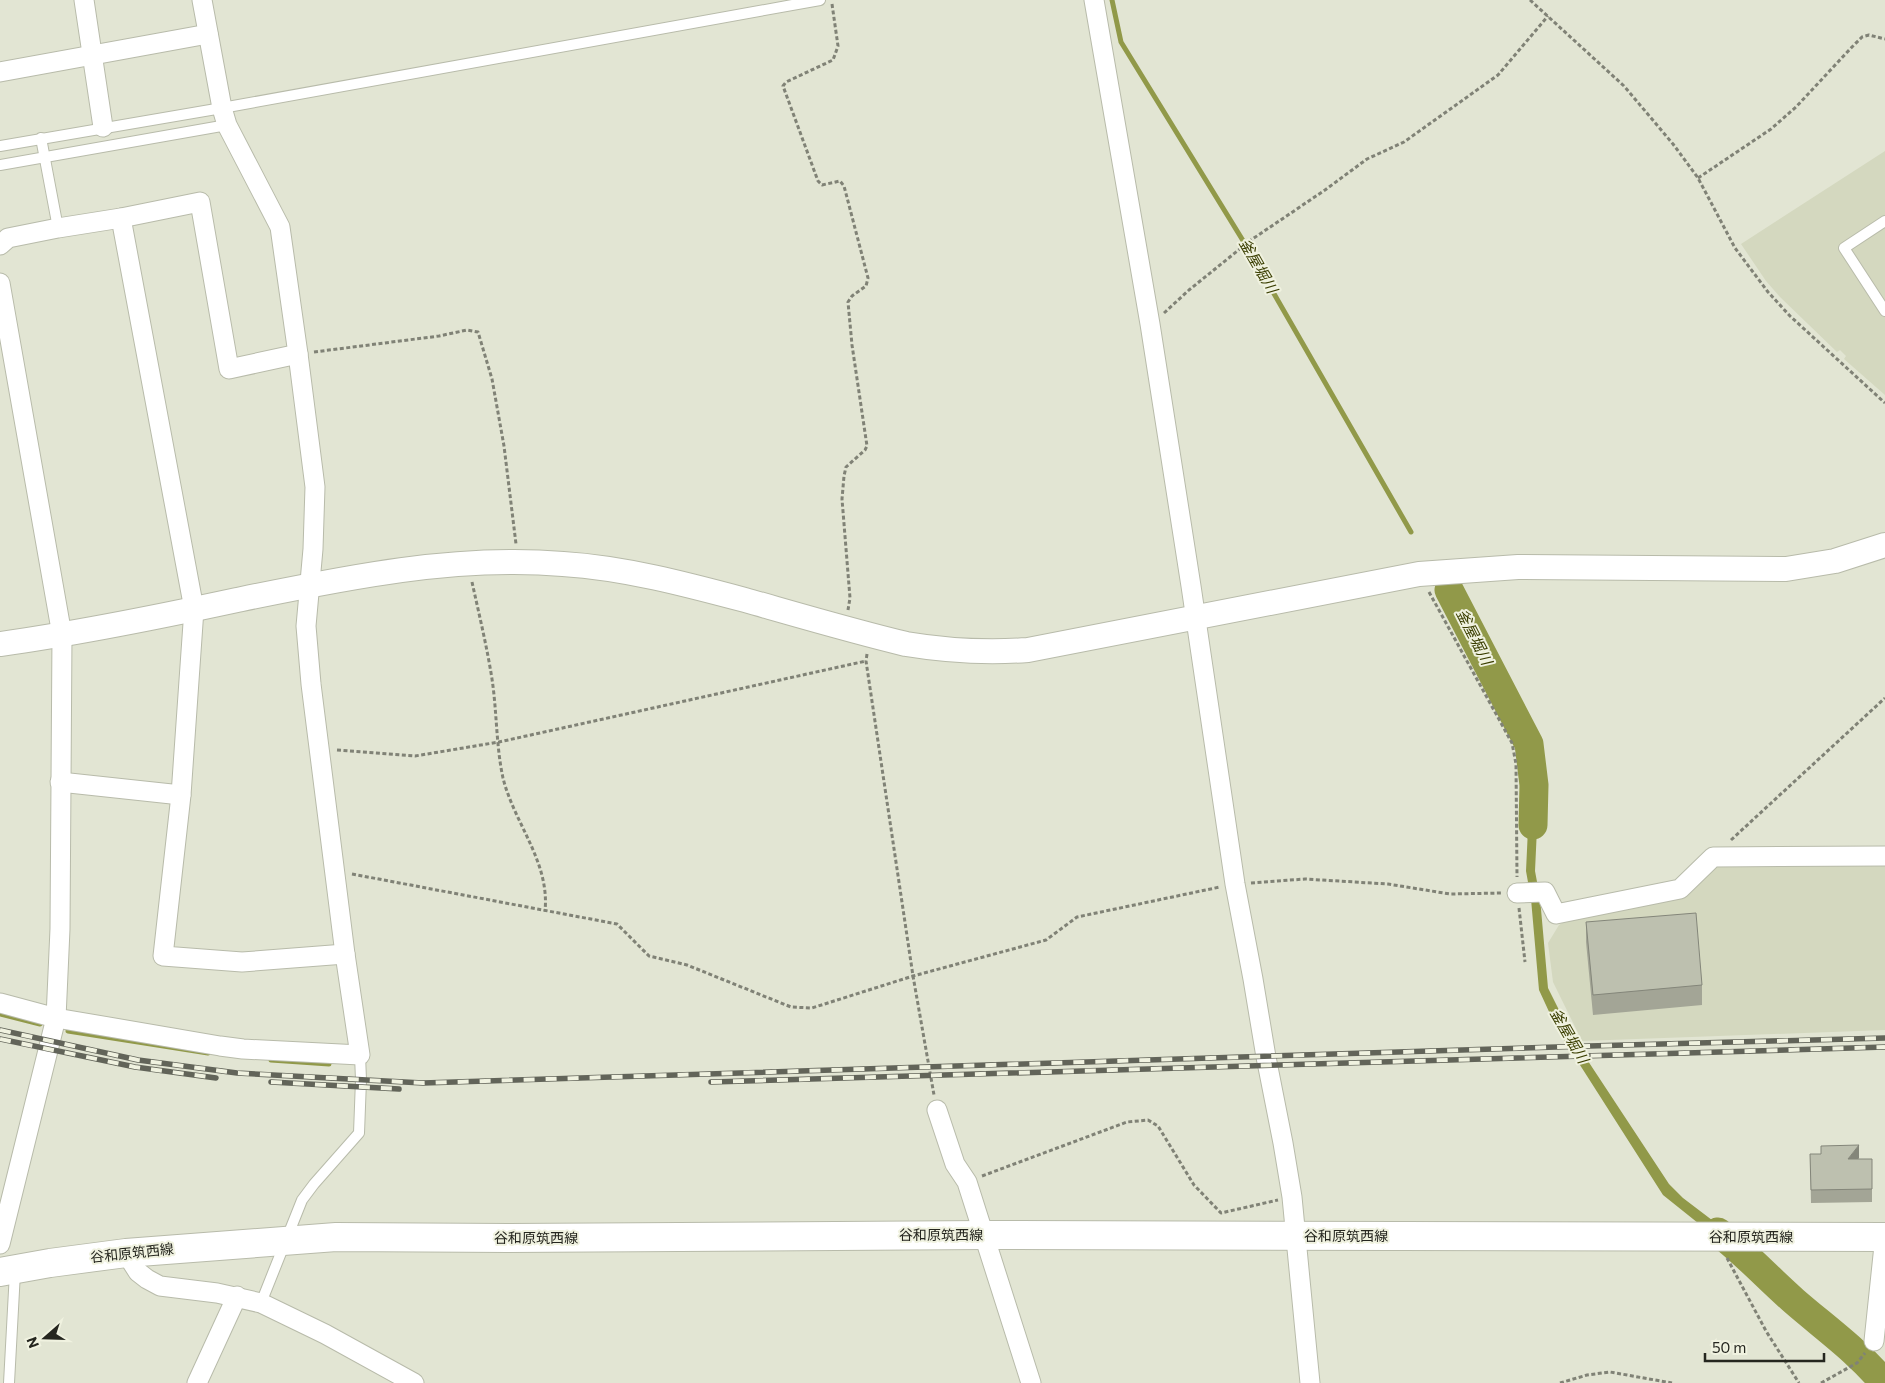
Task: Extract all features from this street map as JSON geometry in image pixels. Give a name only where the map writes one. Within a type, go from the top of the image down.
[{"type":"main road","name":"谷和原筑西線","points":[[7,1271],[126,1253],[336,1237],[509,1238],[985,1235],[1885,1237]]},
{"type":"street","points":[[84,0],[104,127]]},
{"type":"street","points":[[0,1004],[56,1018],[243,1049],[360,1055],[344,954],[306,626],[313,549],[315,487],[280,227],[224,117],[202,0]]},
{"type":"street","points":[[1094,0],[1150,324],[1235,884],[1254,979],[1266,1057],[1292,1197],[1310,1383]]},
{"type":"street","points":[[0,72],[208,34]]},
{"type":"street","points":[[0,245],[8,238],[200,202],[229,369],[298,354]]},
{"type":"street","points":[[121,218],[194,609],[181,794],[163,956],[242,962],[344,954]]},
{"type":"street","points":[[0,283],[62,636],[60,929],[56,1018],[0,1244]]},
{"type":"street","points":[[0,644],[62,636],[309,585],[468,562],[519,562],[613,569],[658,577],[906,644],[978,653],[1002,652],[1028,650],[1419,574],[1518,567],[1786,570],[1835,561],[1885,545]]},
{"type":"street","points":[[60,782],[181,794]]},
{"type":"street","points":[[1517,893],[1544,892],[1556,914],[1680,889],[1713,856],[1885,856]]},
{"type":"street","points":[[937,1110],[955,1164],[967,1182],[1031,1383]]},
{"type":"street","points":[[1874,1340],[1885,1237]]},
{"type":"street","points":[[126,1253],[138,1272],[160,1286],[237,1296],[261,1303],[324,1334],[414,1383]]},
{"type":"street","points":[[197,1383],[237,1296]]},
{"type":"lane","points":[[0,165],[45,157],[224,117],[820,0]]},
{"type":"lane","points":[[0,146],[104,127],[224,117]]},
{"type":"lane","points":[[41,138],[58,228]]},
{"type":"lane","points":[[1885,221],[1844,248],[1885,311]]},
{"type":"lane","points":[[261,1303],[302,1200],[358,1133],[361,1080],[360,1055]]},
{"type":"lane","points":[[7,1271],[8,1383]]},
{"type":"path","points":[[1530,0],[1624,86],[1673,144],[1698,178],[1735,248],[1768,292],[1790,316],[1885,403]]},
{"type":"path","points":[[834,10],[838,46],[837,54],[833,60],[786,82],[783,86],[818,181],[822,185],[840,181],[844,186],[868,278],[866,286],[852,296],[848,302],[852,345],[867,446],[846,467],[844,476],[842,499],[850,598],[846,628]]},
{"type":"path","points":[[1150,324],[1251,240],[1325,190],[1366,159],[1404,142],[1498,75],[1548,16]]},
{"type":"path","points":[[1698,178],[1771,129],[1796,107],[1862,37],[1870,35],[1885,39]]},
{"type":"path","points":[[298,354],[439,336],[468,330],[478,332],[492,379],[504,446],[519,562]]},
{"type":"path","points":[[468,562],[492,680],[503,778],[536,857],[542,879],[545,911]]},
{"type":"path","points":[[1419,574],[1512,743],[1516,764],[1517,893],[1525,962]]},
{"type":"path","points":[[319,749],[415,756],[499,742],[866,661],[913,976],[937,1110]]},
{"type":"path","points":[[1713,856],[1885,698]]},
{"type":"path","points":[[334,871],[617,924],[649,956],[687,965],[791,1007],[812,1008],[913,976],[1046,940],[1077,917],[1235,884],[1305,879],[1388,884],[1450,894],[1517,893]]},
{"type":"path","points":[[967,1182],[1128,1122],[1148,1120],[1158,1126],[1194,1185],[1221,1213],[1292,1197]]},
{"type":"path","points":[[1727,1237],[1766,1331],[1799,1383]]},
{"type":"path","points":[[1821,1383],[1856,1364]]},
{"type":"path","points":[[1560,1383],[1587,1375],[1610,1372],[1672,1383]]},
{"type":"shaded area","points":[[1885,151],[1885,395],[1844,359],[1846,356],[1840,350],[1837,352],[1780,297],[1766,281],[1741,244]]},
{"type":"shaded area","points":[[1885,860],[1885,1030],[1582,1041],[1553,982],[1548,943],[1559,925],[1572,916],[1683,896],[1717,862]]},
{"type":"water","points":[[1539,785],[1535,871],[1540,898],[1548,988],[1566,1024],[1588,1061],[1669,1184],[1683,1198],[1754,1252],[1743,1259],[1663,1195],[1557,1029],[1539,990],[1531,899],[1526,871],[1530,786]]},
{"type":"building","points":[[1696,913],[1702,985],[1593,995],[1586,922]]},
{"type":"building","points":[[1859,1145],[1848,1159],[1872,1159],[1872,1189],[1811,1190],[1810,1154],[1821,1154],[1821,1146]]},
{"type":"waterway","name":"釜屋堀川","points":[[1112,0],[1121,42],[1250,252],[1411,532]]},
{"type":"waterway","name":"釜屋堀川","points":[[1449,590],[1529,744],[1534,785],[1533,825]]},
{"type":"waterway","points":[[0,1014],[40,1024]]},
{"type":"waterway","points":[[68,1031],[208,1053]]},
{"type":"waterway","points":[[271,1060],[329,1064]]},
{"type":"waterway","name":"釜屋堀川","points":[[1718,1232],[1738,1248],[1794,1301],[1852,1350],[1884,1383]]},
{"type":"railway","points":[[0,1030],[138,1060],[237,1073],[423,1083],[1885,1038]]},
{"type":"railway","points":[[0,1039],[135,1067],[216,1078]]},
{"type":"railway","points":[[711,1082],[1885,1047]]},
{"type":"railway","points":[[271,1082],[399,1089]]}]
